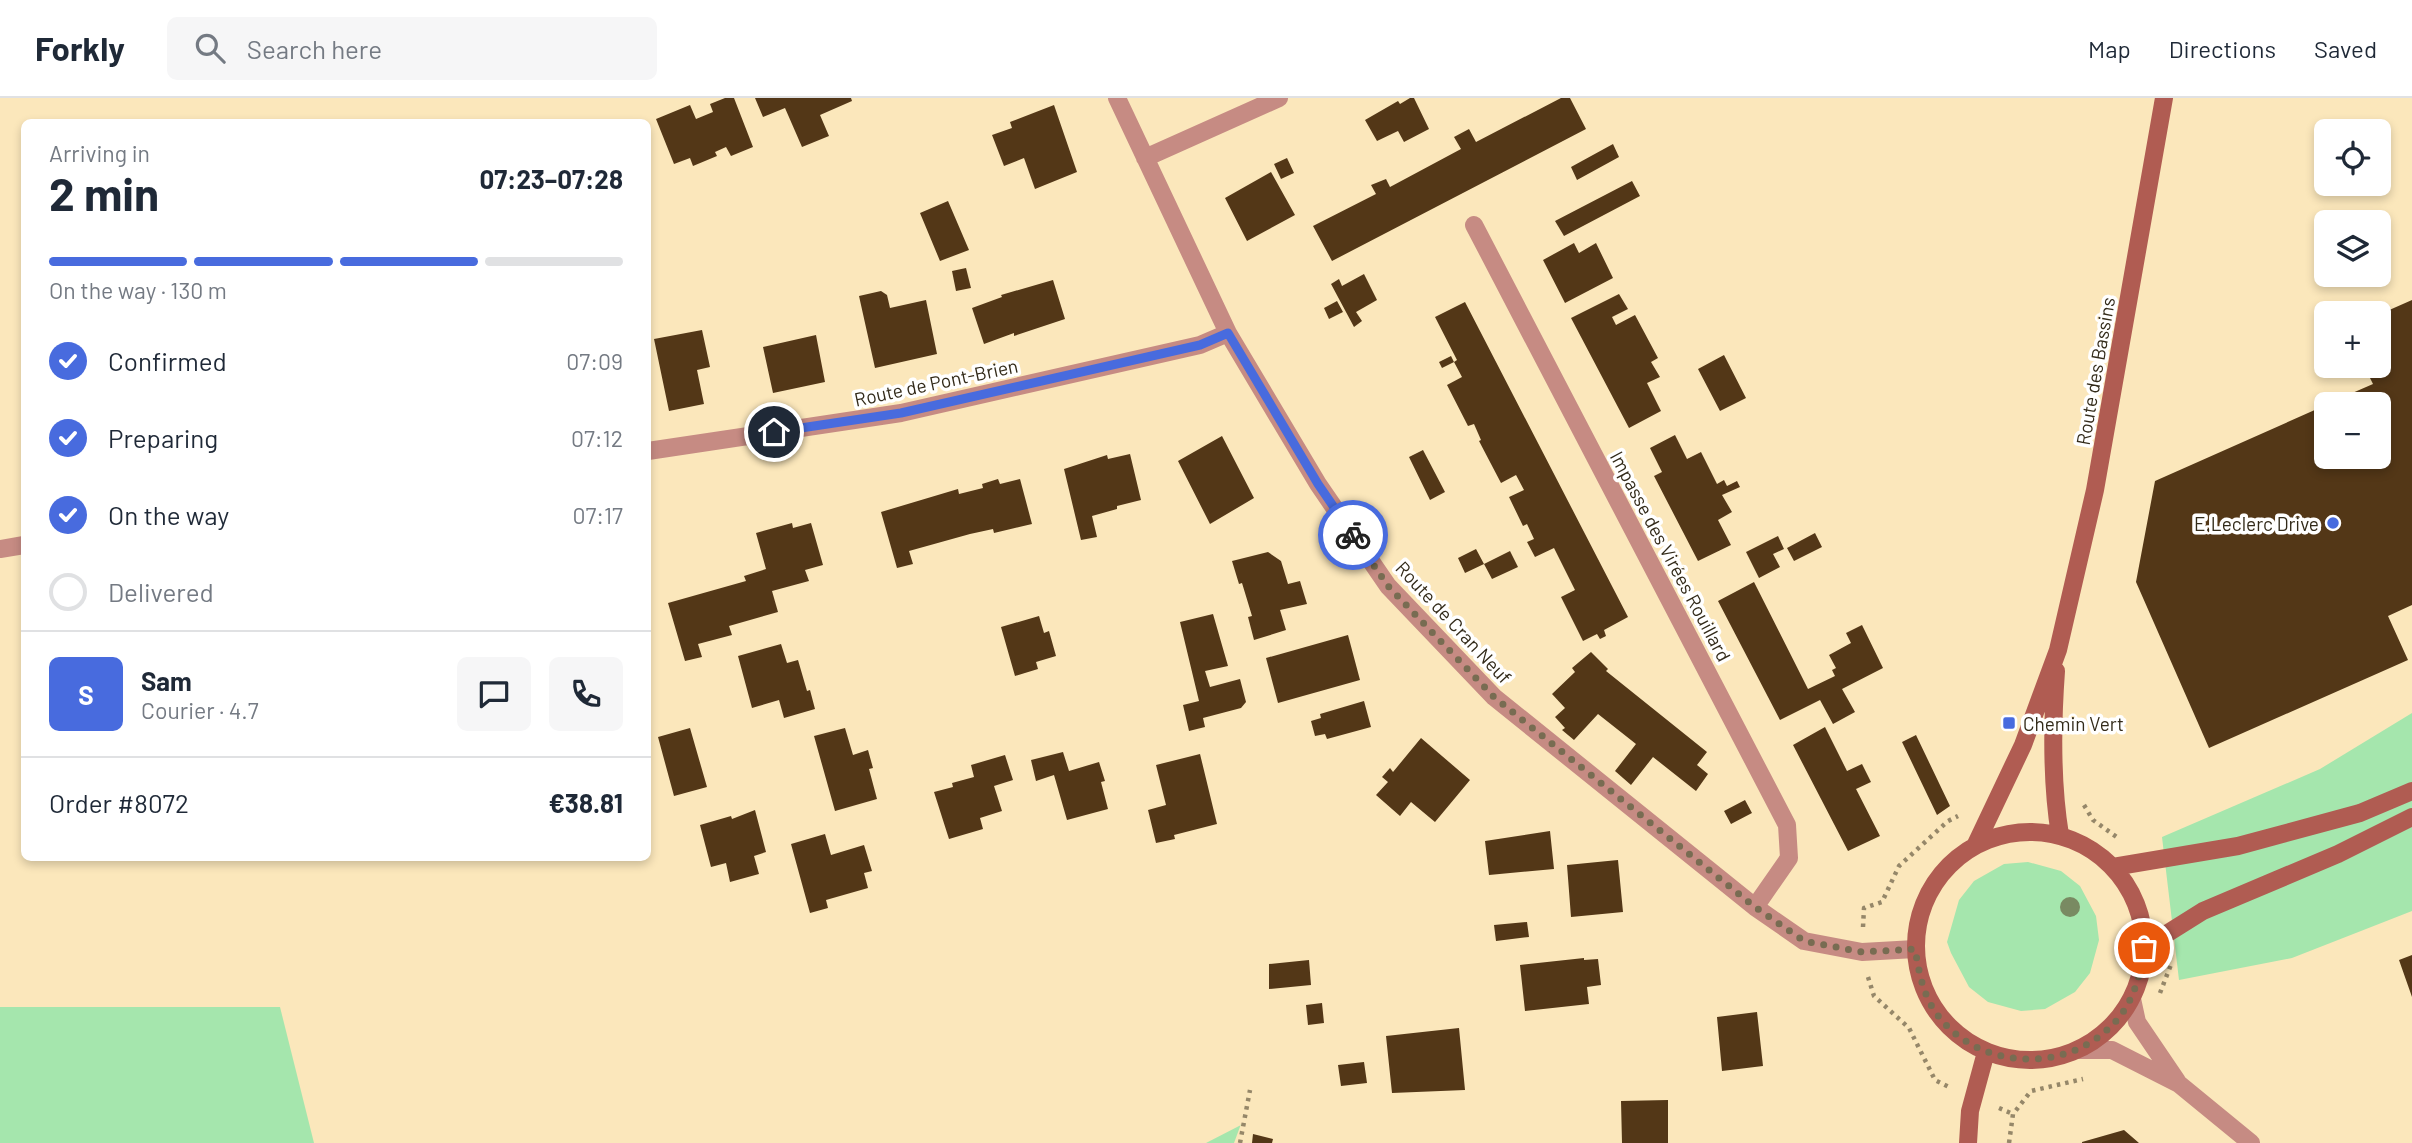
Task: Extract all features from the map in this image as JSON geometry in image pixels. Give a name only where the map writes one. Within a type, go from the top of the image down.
[{"type":"main road","name":"Route des Bassins","points":[[1976,844],[2023,745],[2058,650],[2095,490],[2164,98]]},
{"type":"main road","name":"Route des Bassins","points":[[2058,650],[2053,717],[2053,793],[2060,835]]},
{"type":"main road","points":[[2113,867],[2238,846],[2360,813],[2412,791]]},
{"type":"main road","points":[[2144,948],[2203,911],[2338,854],[2412,817]]},
{"type":"main road","points":[[2031,831],[2060,835],[2089,847],[2113,867],[2131,891],[2141,919],[2144,948],[2141,974],[2132,999],[2109,1029],[2078,1050],[2048,1059],[2017,1060],[1986,1052],[1958,1035],[1935,1011],[1921,981],[1915,949],[1918,917],[1931,888],[1950,862],[1976,844],[2012,833],[2031,831]]},
{"type":"main road","points":[[1968,1143],[1970,1111],[1986,1052]]},
{"type":"street","name":"Route de Cran Neuf","points":[[1117,98],[1228,333],[1318,484],[1388,586],[1494,697],[1755,907],[1804,941],[1862,952],[1915,949]]},
{"type":"street","points":[[1145,159],[1279,98]]},
{"type":"street","name":"Impasse des Virées Rouillard","points":[[1474,225],[1787,825],[1789,858],[1755,907]]},
{"type":"street","name":"Route de Pont-Brien","points":[[651,452],[901,413],[1200,345],[1228,333]]},
{"type":"street","points":[[0,549],[21,546]]},
{"type":"street","points":[[2132,999],[2137,1022],[2179,1084]]},
{"type":"street","points":[[2078,1050],[2112,1050],[2179,1084],[2251,1143]]},
{"type":"path","points":[[2053,793],[2075,790],[2093,820],[2117,838],[2148,845],[2154,860]]},
{"type":"path","points":[[1968,810],[1948,821],[1899,866],[1882,902],[1864,908],[1862,952],[1874,996],[1909,1028],[1935,1080],[2013,1114]]},
{"type":"path","points":[[2145,1034],[2164,979],[2179,947],[2177,928]]},
{"type":"path","points":[[2009,1143],[2013,1114],[2031,1091],[2108,1074],[2124,1057]]},
{"type":"path","points":[[1240,1143],[1250,1090]]},
{"type":"green space","points":[[2412,713],[2412,911],[2292,958],[2179,980],[2162,837],[2320,769]]},
{"type":"green space","points":[[2028,862],[2061,871],[2080,886],[2096,916],[2099,940],[2090,973],[2075,992],[2045,1009],[2021,1011],[1988,1002],[1969,987],[1947,942],[1959,900],[1974,881],[2004,864]]},
{"type":"green space","points":[[0,1007],[280,1007],[314,1143],[0,1143]]},
{"type":"green space","points":[[1241,1125],[1234,1143],[1206,1143]]},
{"type":"building","points":[[725,98],[734,98],[753,147],[731,156],[726,147],[715,152],[717,156],[693,166],[690,158],[674,164],[656,119],[690,105],[696,119],[713,112],[710,104]]},
{"type":"building","points":[[755,98],[851,98],[852,101],[820,115],[829,136],[802,147],[785,108],[763,117]]},
{"type":"building","points":[[1414,98],[1429,129],[1404,142],[1398,131],[1377,141],[1365,120],[1398,101],[1400,104]]},
{"type":"building","points":[[1561,98],[1570,98],[1586,129],[1332,261],[1313,226],[1376,194],[1371,185],[1386,179],[1390,187],[1461,149],[1454,137],[1469,129],[1476,142]]},
{"type":"building","points":[[1054,105],[1077,172],[1035,189],[1024,158],[1004,166],[992,135],[1012,128],[1010,122]]},
{"type":"building","points":[[1613,144],[1619,157],[1577,180],[1571,167]]},
{"type":"building","points":[[1287,158],[1294,173],[1281,179],[1274,164]]},
{"type":"building","points":[[1271,172],[1295,215],[1247,241],[1225,198]]},
{"type":"building","points":[[1632,181],[1640,196],[1564,236],[1555,221]]},
{"type":"building","points":[[948,201],[969,250],[940,261],[920,213]]},
{"type":"building","points":[[1574,243],[1579,253],[1596,243],[1613,278],[1565,303],[1543,260]]},
{"type":"building","points":[[966,268],[971,288],[956,291],[952,271]]},
{"type":"building","points":[[1364,274],[1377,300],[1356,312],[1362,321],[1354,327],[1331,284],[1339,279],[1342,286]]},
{"type":"building","points":[[1053,280],[1065,319],[984,344],[972,308],[1002,297],[1001,295]]},
{"type":"building","points":[[881,291],[887,295],[890,308],[926,300],[937,354],[875,368],[859,296]]},
{"type":"building","points":[[1619,294],[1628,309],[1612,317],[1616,325],[1635,315],[1658,358],[1651,362],[1660,377],[1647,383],[1661,411],[1629,428],[1571,318]]},
{"type":"building","points":[[2412,300],[2412,605],[2388,616],[2408,660],[2209,748],[2136,582],[2155,481],[2314,410],[2314,469],[2391,469],[2391,392],[2355,392],[2373,384],[2370,378],[2391,378],[2391,309]]},
{"type":"building","points":[[1337,301],[1343,312],[1329,319],[1324,308]]},
{"type":"building","points":[[1465,302],[1628,617],[1604,630],[1606,636],[1600,639],[1597,634],[1583,641],[1561,597],[1575,590],[1554,548],[1535,557],[1527,542],[1534,539],[1527,524],[1523,526],[1509,497],[1524,490],[1516,475],[1501,483],[1479,441],[1481,440],[1474,424],[1468,426],[1447,385],[1462,377],[1454,362],[1457,360],[1435,317]]},
{"type":"building","points":[[702,330],[710,367],[697,370],[704,404],[669,411],[654,339]]},
{"type":"building","points":[[816,335],[825,382],[773,393],[763,347]]},
{"type":"building","points":[[1724,355],[1746,398],[1720,411],[1698,369]]},
{"type":"building","points":[[1451,356],[1454,362],[1442,368],[1439,362]]},
{"type":"building","points":[[1675,435],[1687,459],[1701,452],[1717,484],[1724,480],[1727,486],[1737,481],[1740,487],[1722,495],[1732,512],[1718,520],[1731,545],[1698,561],[1654,476],[1662,472],[1650,448]]},
{"type":"building","points":[[1222,436],[1254,498],[1210,524],[1178,461]]},
{"type":"building","points":[[1423,450],[1445,492],[1430,500],[1409,457]]},
{"type":"building","points":[[1130,454],[1141,500],[1092,516],[1097,537],[1081,540],[1064,469],[1107,455],[1108,459]]},
{"type":"building","points":[[998,479],[1000,484],[1020,479],[1032,524],[994,533],[993,529],[970,534],[909,551],[913,564],[897,568],[881,512],[958,489],[959,494],[983,488],[982,484]]},
{"type":"building","points":[[792,523],[793,528],[811,523],[823,565],[805,570],[809,581],[772,591],[778,612],[729,626],[732,635],[698,644],[702,657],[685,661],[668,603],[746,581],[744,576],[766,569],[756,533]]},
{"type":"building","points":[[1815,533],[1822,547],[1794,561],[1787,548]]},
{"type":"building","points":[[1778,536],[1784,549],[1773,554],[1780,567],[1759,578],[1746,552]]},
{"type":"building","points":[[1476,549],[1484,564],[1465,573],[1458,558]]},
{"type":"building","points":[[1510,551],[1518,567],[1492,579],[1484,564]]},
{"type":"building","points":[[1268,552],[1281,561],[1288,584],[1300,581],[1307,604],[1280,610],[1286,630],[1254,640],[1248,617],[1252,616],[1232,561]]},
{"type":"building","points":[[1754,582],[1808,689],[1835,676],[1832,670],[1836,668],[1829,655],[1851,643],[1846,633],[1862,625],[1883,668],[1842,689],[1855,712],[1833,724],[1820,700],[1780,720],[1718,601]]},
{"type":"building","points":[[1213,614],[1228,666],[1205,671],[1210,687],[1240,679],[1246,702],[1241,708],[1203,718],[1205,727],[1189,731],[1183,705],[1199,701],[1180,622]]},
{"type":"building","points":[[1039,616],[1044,633],[1049,631],[1056,656],[1036,662],[1038,669],[1015,676],[1001,627]]},
{"type":"building","points":[[1348,635],[1360,680],[1278,703],[1266,658]]},
{"type":"building","points":[[781,644],[787,663],[798,660],[815,709],[784,718],[779,700],[752,708],[738,656]]},
{"type":"building","points":[[1591,652],[1608,669],[1606,671],[1707,752],[1697,765],[1708,774],[1696,791],[1653,757],[1631,785],[1615,771],[1636,744],[1598,714],[1574,740],[1562,730],[1565,728],[1555,717],[1565,708],[1552,694],[1575,672],[1572,668]]},
{"type":"building","points":[[1364,701],[1371,727],[1327,739],[1325,734],[1315,736],[1311,721],[1321,718],[1320,714]]},
{"type":"building","points":[[1825,727],[1847,771],[1862,764],[1871,782],[1856,789],[1880,836],[1848,851],[1793,745]]},
{"type":"building","points":[[690,728],[707,787],[674,796],[658,737]]},
{"type":"building","points":[[845,728],[853,755],[868,750],[873,768],[869,769],[877,799],[835,811],[814,736]]},
{"type":"building","points":[[1916,735],[1950,806],[1937,815],[1902,742]]},
{"type":"building","points":[[1421,738],[1470,780],[1435,822],[1411,802],[1400,816],[1376,795],[1388,782],[1382,777],[1390,768],[1393,772]]},
{"type":"building","points":[[1063,752],[1069,771],[1099,762],[1105,781],[1101,782],[1108,809],[1067,820],[1054,775],[1036,781],[1031,760]]},
{"type":"building","points":[[1200,754],[1217,824],[1174,835],[1175,839],[1156,843],[1148,810],[1166,805],[1156,765]]},
{"type":"building","points":[[1005,755],[1013,780],[994,786],[1002,811],[980,818],[983,829],[949,839],[934,792],[953,787],[952,783],[974,777],[971,765]]},
{"type":"building","points":[[1745,800],[1752,813],[1731,824],[1724,811]]},
{"type":"building","points":[[755,810],[766,852],[754,856],[759,874],[730,882],[726,863],[711,867],[700,825],[731,816],[732,819]]},
{"type":"building","points":[[1550,831],[1554,869],[1489,875],[1485,841]]},
{"type":"building","points":[[825,834],[831,855],[864,845],[872,871],[864,873],[868,888],[826,900],[828,908],[810,913],[791,844]]},
{"type":"building","points":[[1618,860],[1623,912],[1571,917],[1567,865]]},
{"type":"building","points":[[1527,922],[1529,937],[1496,941],[1494,925]]},
{"type":"building","points":[[2412,955],[2412,997],[2399,960]]},
{"type":"building","points":[[1598,959],[1601,985],[1587,987],[1589,1004],[1525,1011],[1520,965]]},
{"type":"building","points":[[1309,960],[1311,985],[1269,989],[1269,964]]},
{"type":"building","points":[[1322,1003],[1324,1023],[1308,1025],[1306,1005]]},
{"type":"building","points":[[1757,1012],[1763,1066],[1722,1071],[1717,1017]]},
{"type":"building","points":[[1459,1028],[1465,1090],[1392,1093],[1386,1036]]},
{"type":"building","points":[[1364,1062],[1367,1083],[1341,1086],[1338,1065]]},
{"type":"building","points":[[1668,1100],[1668,1143],[1622,1143],[1621,1101]]},
{"type":"building","points":[[2124,1130],[2139,1143],[2082,1143],[2082,1142]]},
{"type":"building","points":[[1253,1134],[1273,1139],[1272,1143],[1252,1143]]},
{"type":"way so far","points":[[1353,535],[1388,586],[1494,697],[1755,907],[1804,941],[1862,952],[1915,949],[1921,981],[1935,1011],[1958,1035],[1986,1052],[2017,1060],[2048,1059],[2078,1050],[2109,1029],[2132,999],[2141,974],[2144,948]]},
{"type":"place","name":"E.Leclerc Drive","points":[[2333,523]]},
{"type":"place","name":"Chemin Vert","points":[[2009,723]]},
{"type":"route","points":[[774,432],[901,413],[1200,345],[1228,333],[1318,484],[1353,535]]}]
